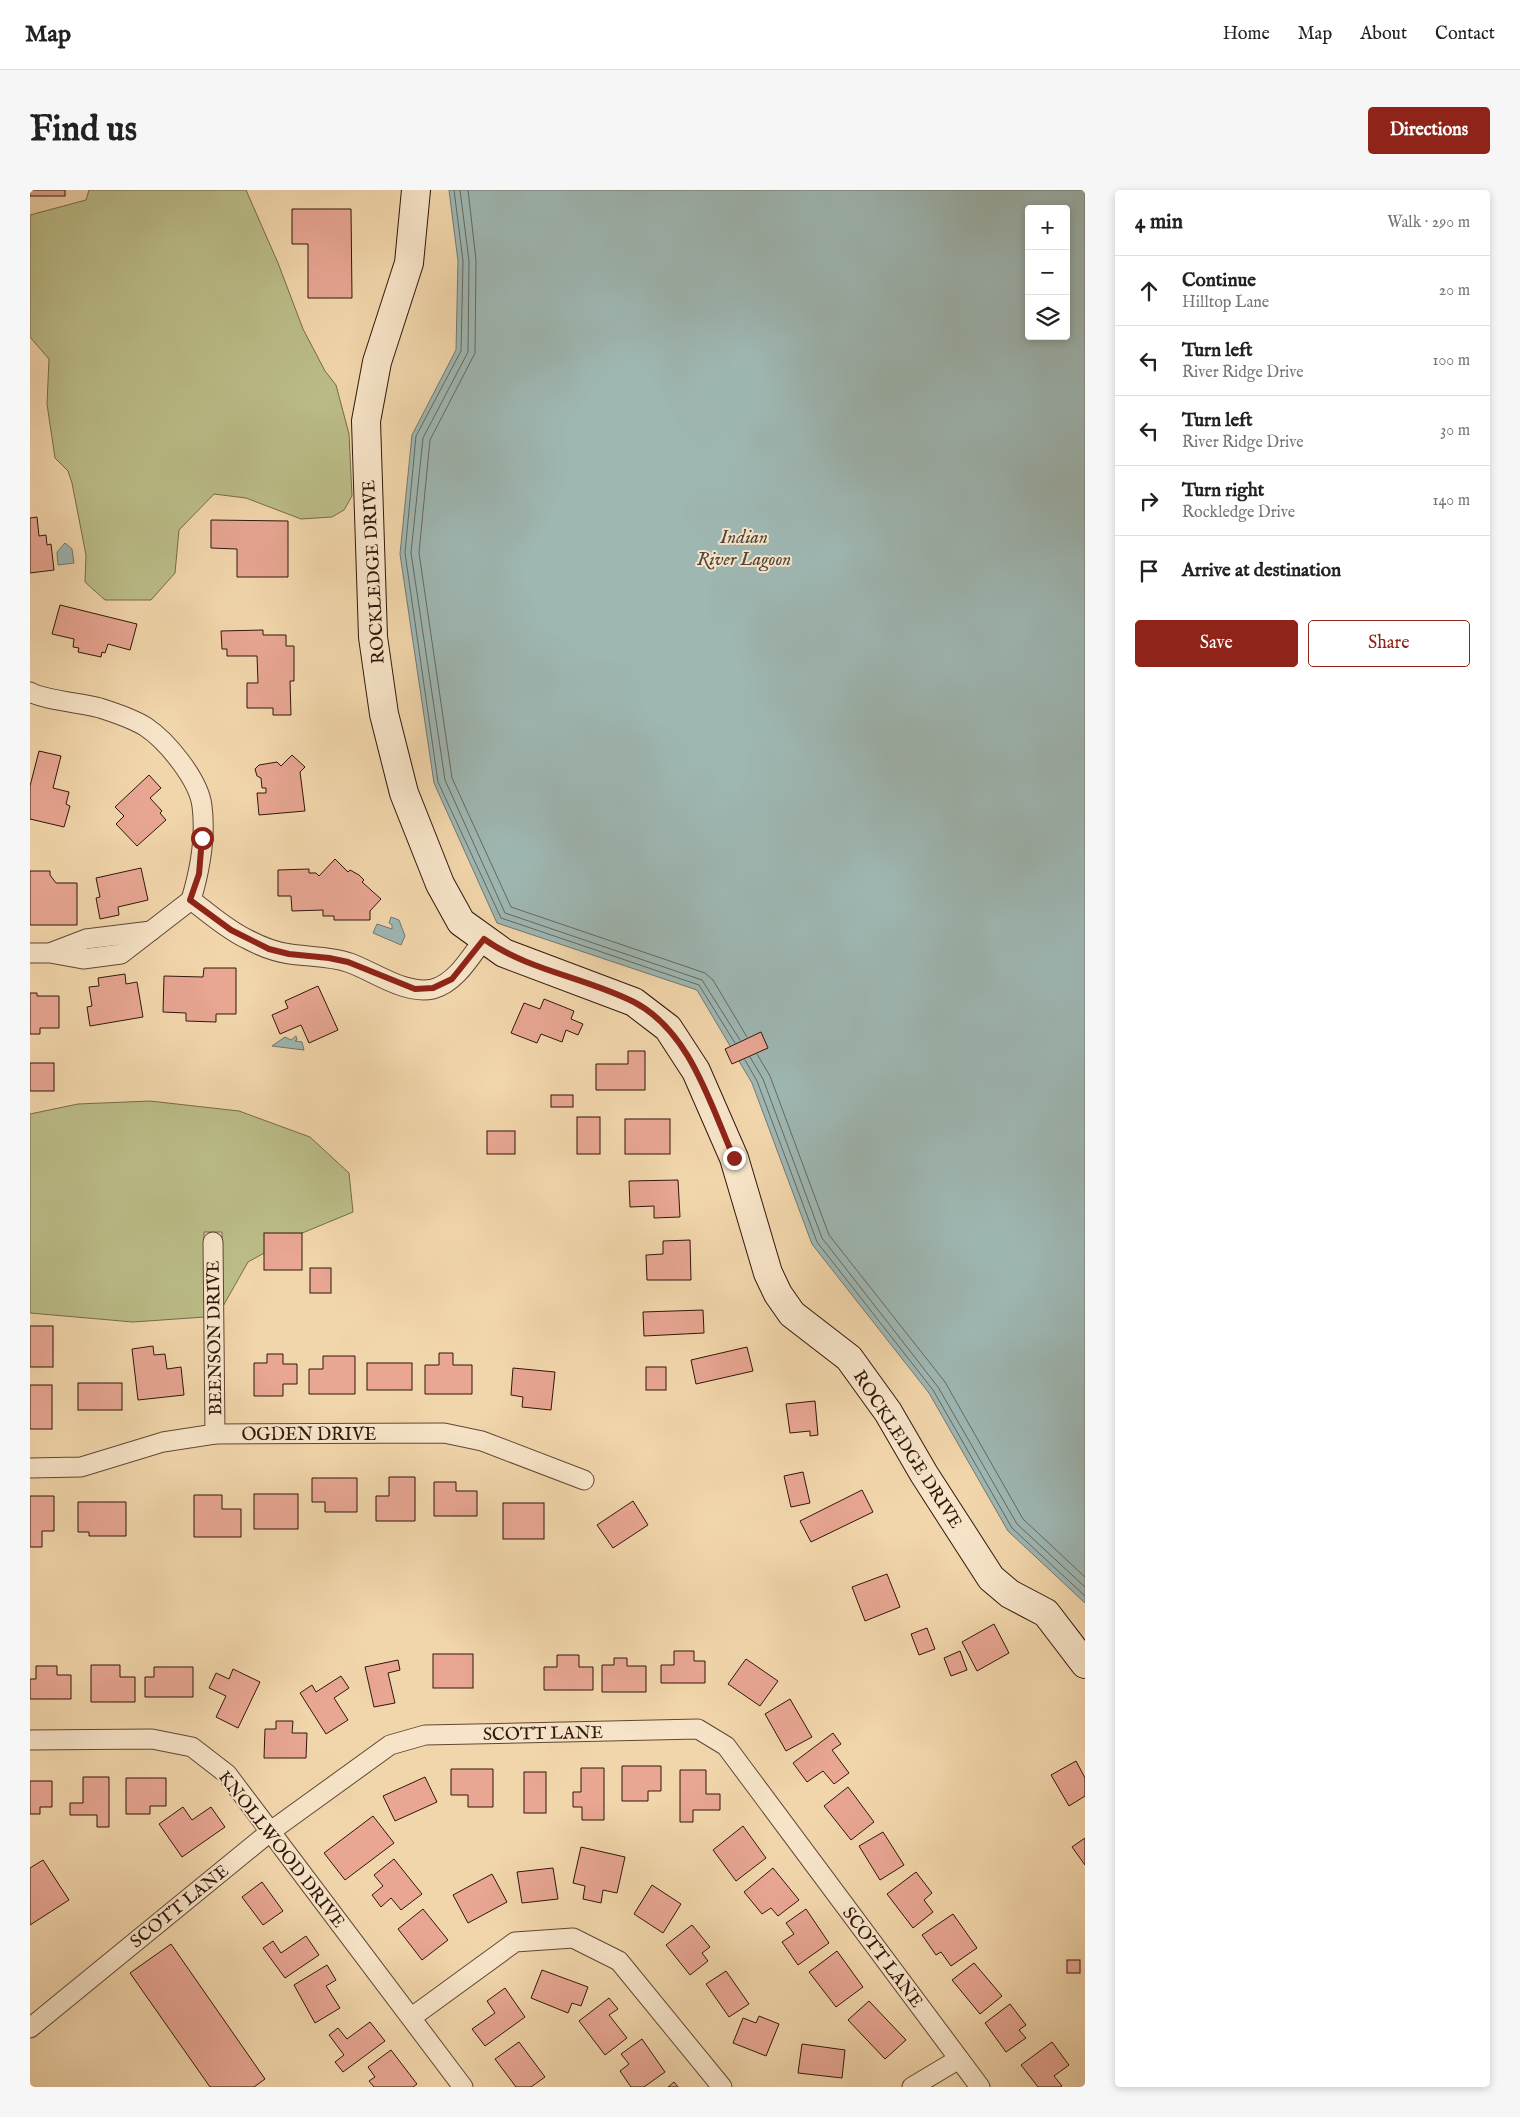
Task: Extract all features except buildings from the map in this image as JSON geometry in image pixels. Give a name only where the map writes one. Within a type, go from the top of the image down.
[{"type":"street","name":"ROCKLEDGE DRIVE","points":[[416,190],[409,263],[377,362],[366,420],[372,637],[384,714],[404,793],[440,884],[461,922],[504,953],[634,1002],[668,1028],[696,1071],[734,1158],[768,1273],[778,1294],[792,1314],[849,1358],[888,1412],[924,1474],[991,1578],[1010,1594],[1046,1613],[1085,1664]]},
{"type":"street","points":[[30,692],[100,708],[146,727],[170,751],[191,778],[202,805],[199,874],[190,900],[122,954],[83,959],[50,953],[30,953]]},
{"type":"street","points":[[190,900],[231,930],[269,949],[289,954],[348,962],[415,989],[433,988],[452,979],[484,939]]},
{"type":"street","name":"BEENSON DRIVE","points":[[213,1242],[215,1434]]},
{"type":"street","name":"OGDEN DRIVE","points":[[30,1468],[81,1467],[163,1442],[215,1434],[444,1433],[482,1441],[584,1480]]},
{"type":"street","name":"SCOTT LANE","points":[[30,2028],[271,1831],[390,1746],[425,1735],[698,1730],[726,1746],[980,2087]]},
{"type":"street","name":"KNOLLWOOD DRIVE","points":[[30,1740],[152,1739],[192,1747],[227,1774],[463,2087]]},
{"type":"street","points":[[412,2017],[515,1942],[573,1938],[619,1961],[722,2087]]},
{"type":"street","points":[[912,2087],[959,2060]]},
{"type":"green space","points":[[89,190],[246,190],[278,263],[303,329],[325,371],[336,385],[349,434],[352,496],[344,510],[332,517],[301,519],[246,498],[214,494],[179,530],[175,573],[151,600],[105,600],[85,582],[86,555],[72,483],[68,471],[55,458],[47,404],[49,359],[30,337],[30,215],[86,200]]},
{"type":"green space","points":[[150,1101],[239,1111],[310,1137],[349,1173],[353,1212],[295,1236],[248,1262],[222,1308],[222,1232],[204,1232],[205,1317],[133,1322],[30,1313],[30,1114],[78,1104]]},
{"type":"water","name":"Indian River Lagoon","points":[[449,190],[1085,190],[1085,1603],[1008,1531],[929,1393],[812,1244],[752,1083],[697,990],[497,923],[434,783],[400,554],[412,435],[456,350],[458,261]]},
{"type":"water","points":[[65,543],[72,549],[74,563],[58,565],[57,552]]},
{"type":"water","points":[[391,917],[399,920],[405,936],[401,945],[373,933],[377,924],[392,929],[392,925],[389,923]]},
{"type":"water","points":[[296,1036],[297,1040],[295,1041],[302,1042],[304,1050],[272,1046],[285,1037],[291,1040]]},
{"type":"route","points":[[202,838],[199,874],[190,900],[247,940],[269,949],[289,954],[348,962],[391,981],[415,989],[433,988],[452,979],[484,939],[504,953],[634,1002],[668,1028],[696,1071],[734,1158]]}]
